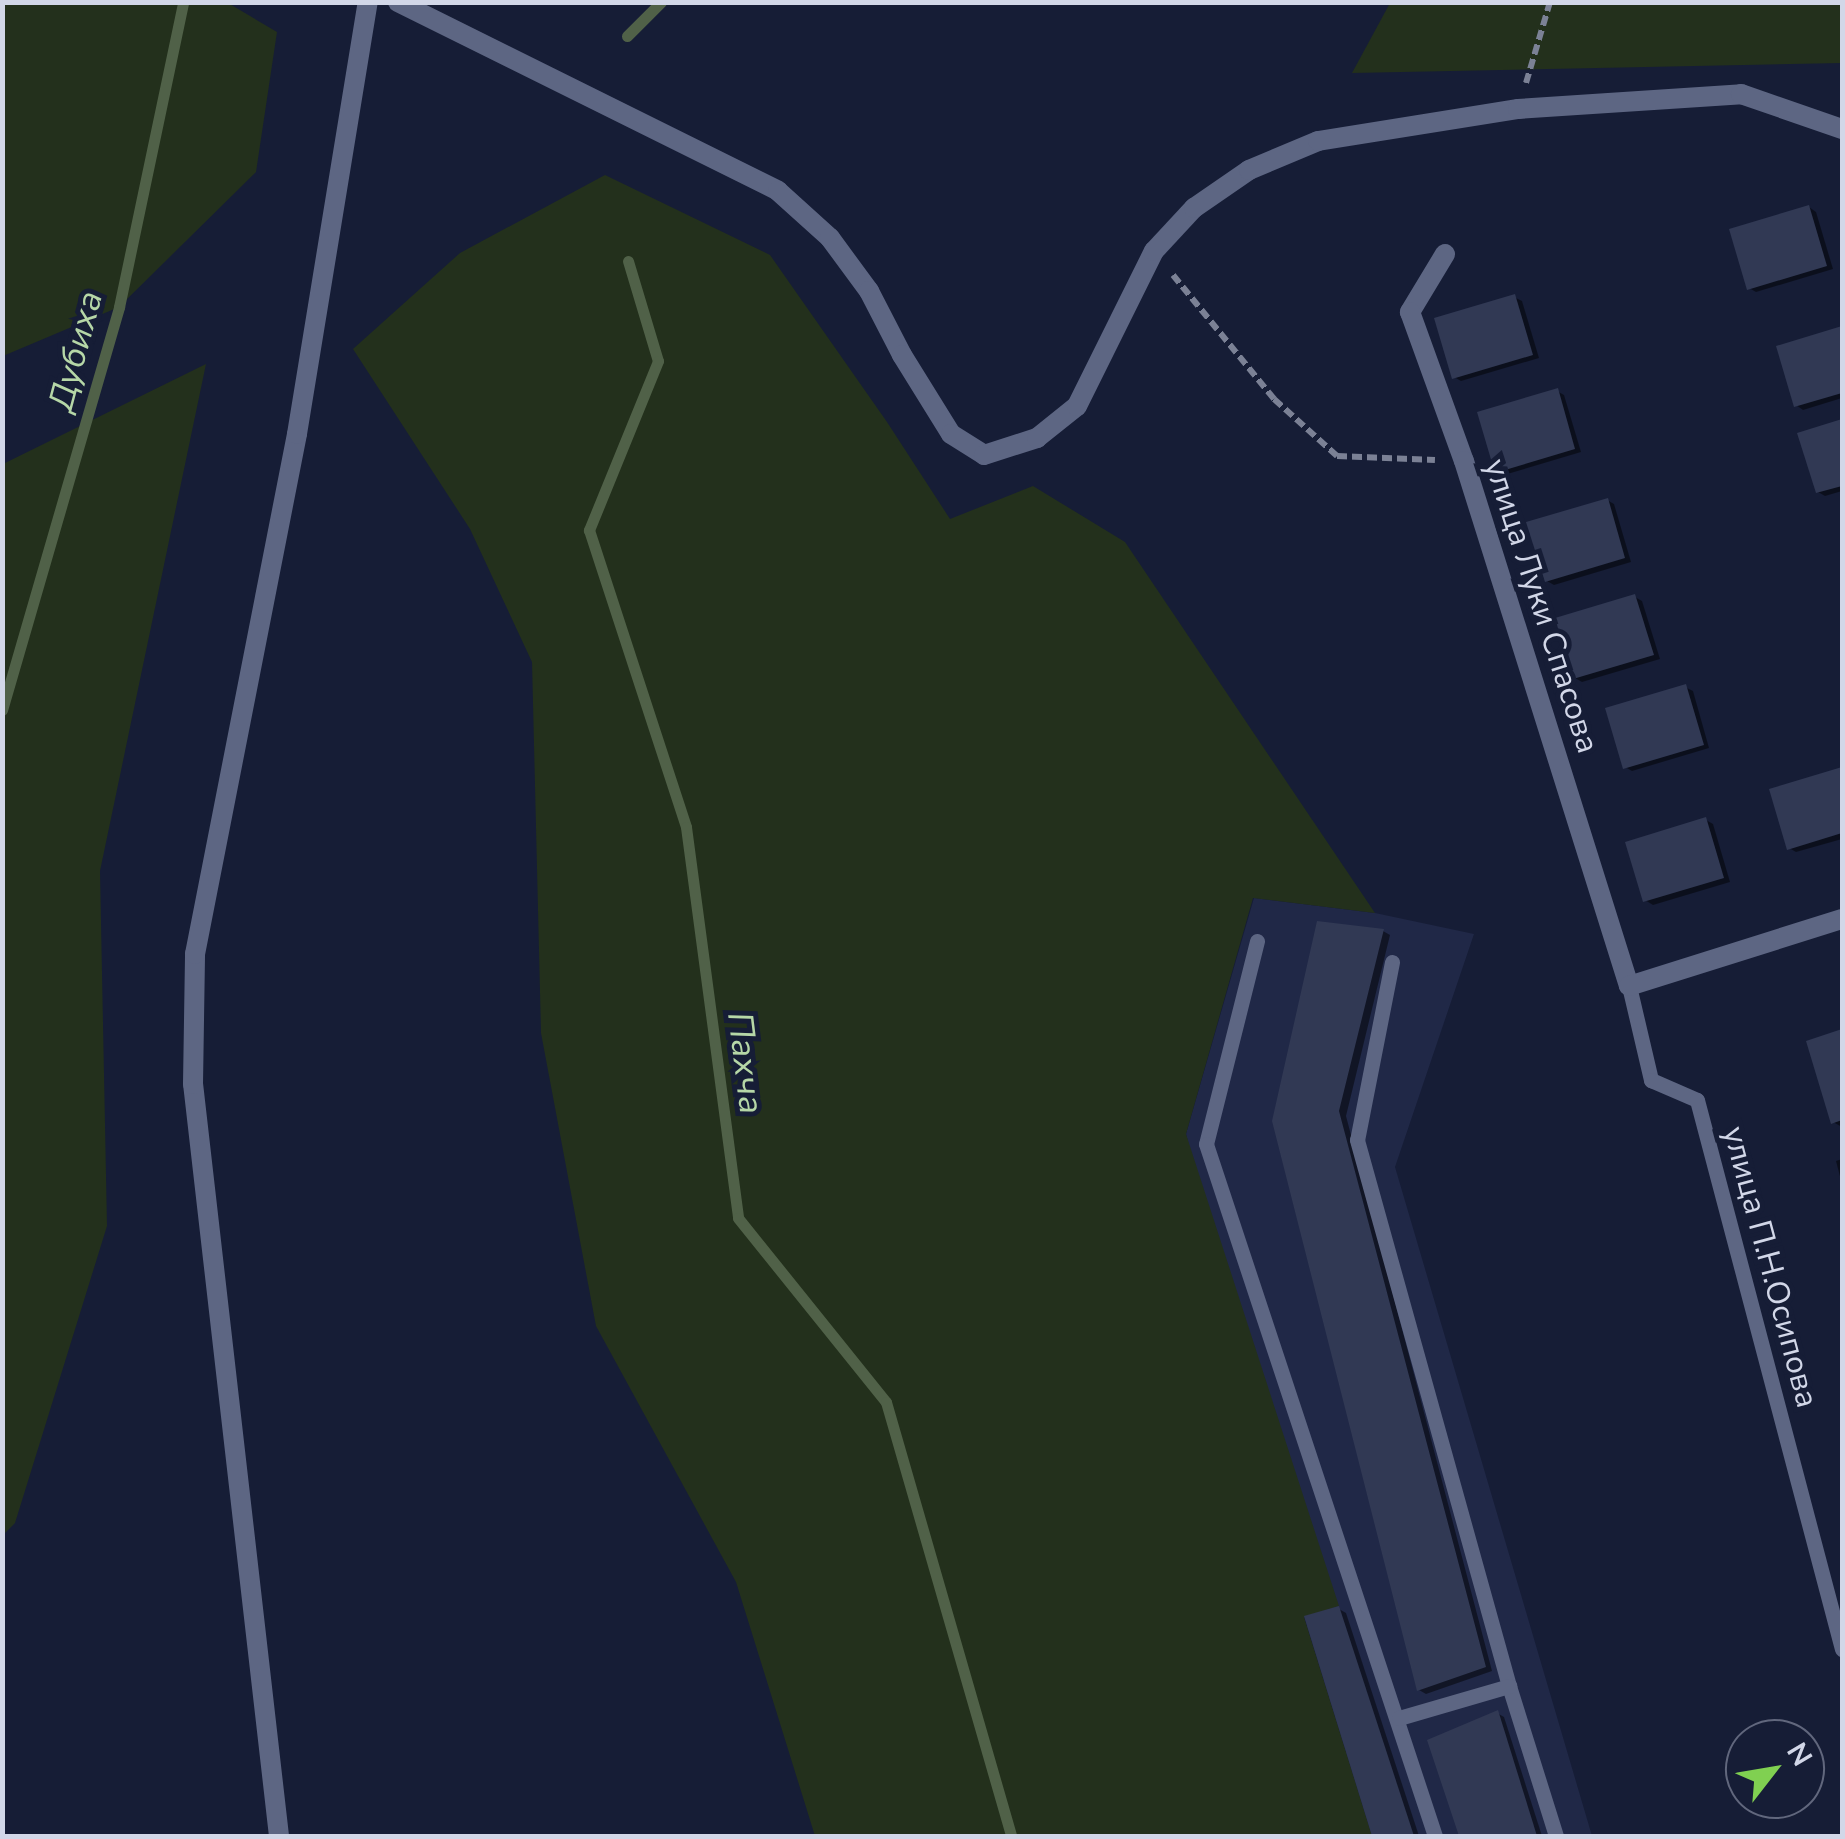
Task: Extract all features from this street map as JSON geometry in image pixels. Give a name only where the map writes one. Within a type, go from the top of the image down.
[{"type":"street","points":[[279,1836],[193,1084],[196,954],[297,434],[368,2]]},
{"type":"street","points":[[398,2],[778,191],[830,238],[869,290],[902,356],[951,434],[984,454],[1037,438],[1078,406],[1154,251],[1194,208],[1250,170],[1318,141],[1518,109],[1742,94],[1842,130]]},
{"type":"street","name":"улица Луки Спасова","points":[[1445,254],[1410,312],[1464,461],[1630,986]]},
{"type":"street","points":[[1630,986],[1842,920]]},
{"type":"lane","points":[[1257,941],[1206,1144],[1435,1836]]},
{"type":"lane","points":[[1392,962],[1356,1140],[1509,1686],[1556,1836]]},
{"type":"lane","name":"улица П.Н.Осипова","points":[[1630,986],[1651,1080],[1698,1100],[1842,1649]]},
{"type":"lane","points":[[1399,1718],[1509,1686]]},
{"type":"path","points":[[1518,109],[1550,2]]},
{"type":"path","points":[[1154,251],[1274,398],[1337,456],[1464,461]]},
{"type":"shaded area","points":[[1254,898],[1375,913],[1474,934],[1395,1167],[1592,1836],[1372,1836],[1304,1616],[1186,1134]]},
{"type":"green space","points":[[3,2],[228,3],[277,32],[256,172],[119,307],[3,356]]},
{"type":"green space","points":[[1390,3],[1842,3],[1842,63],[1352,73]]},
{"type":"green space","points":[[605,175],[770,255],[950,519],[1033,486],[1125,542],[1375,913],[1253,898],[1186,1134],[1339,1606],[1304,1617],[1372,1836],[815,1836],[736,1582],[596,1326],[541,1033],[532,662],[470,529],[353,349],[460,253]]},
{"type":"green space","points":[[206,364],[100,871],[107,1226],[15,1523],[3,1535],[3,464]]},
{"type":"building","points":[[1809,205],[1827,266],[1747,290],[1729,229]]},
{"type":"building","points":[[1515,294],[1533,355],[1452,379],[1434,318]]},
{"type":"building","points":[[1842,326],[1842,393],[1794,407],[1776,346]]},
{"type":"building","points":[[1558,388],[1575,449],[1495,473],[1477,412]]},
{"type":"building","points":[[1842,419],[1842,486],[1816,493],[1797,433]]},
{"type":"building","points":[[1608,498],[1625,558],[1545,582],[1526,522]]},
{"type":"building","points":[[1635,594],[1654,655],[1573,679],[1555,618]]},
{"type":"building","points":[[1686,684],[1704,745],[1623,769],[1605,708]]},
{"type":"building","points":[[1842,767],[1842,833],[1787,850],[1769,789]]},
{"type":"building","points":[[1706,817],[1724,878],[1643,902],[1625,842]]},
{"type":"building","points":[[1317,921],[1384,929],[1339,1111],[1486,1667],[1417,1691],[1272,1121]]},
{"type":"building","points":[[1842,1029],[1842,1120],[1831,1124],[1806,1041]]},
{"type":"building","points":[[1339,1606],[1414,1836],[1372,1836],[1304,1616]]},
{"type":"building","points":[[1498,1710],[1537,1836],[1459,1836],[1427,1740]]},
{"type":"waterway","name":"Дубиха","points":[[2,710],[119,307],[183,2]]},
{"type":"waterway","name":"Пахча","points":[[627,36],[661,2]]},
{"type":"waterway","name":"Пахча","points":[[628,261],[658,361],[589,530],[686,827],[738,1218],[886,1402],[1011,1836]]}]
